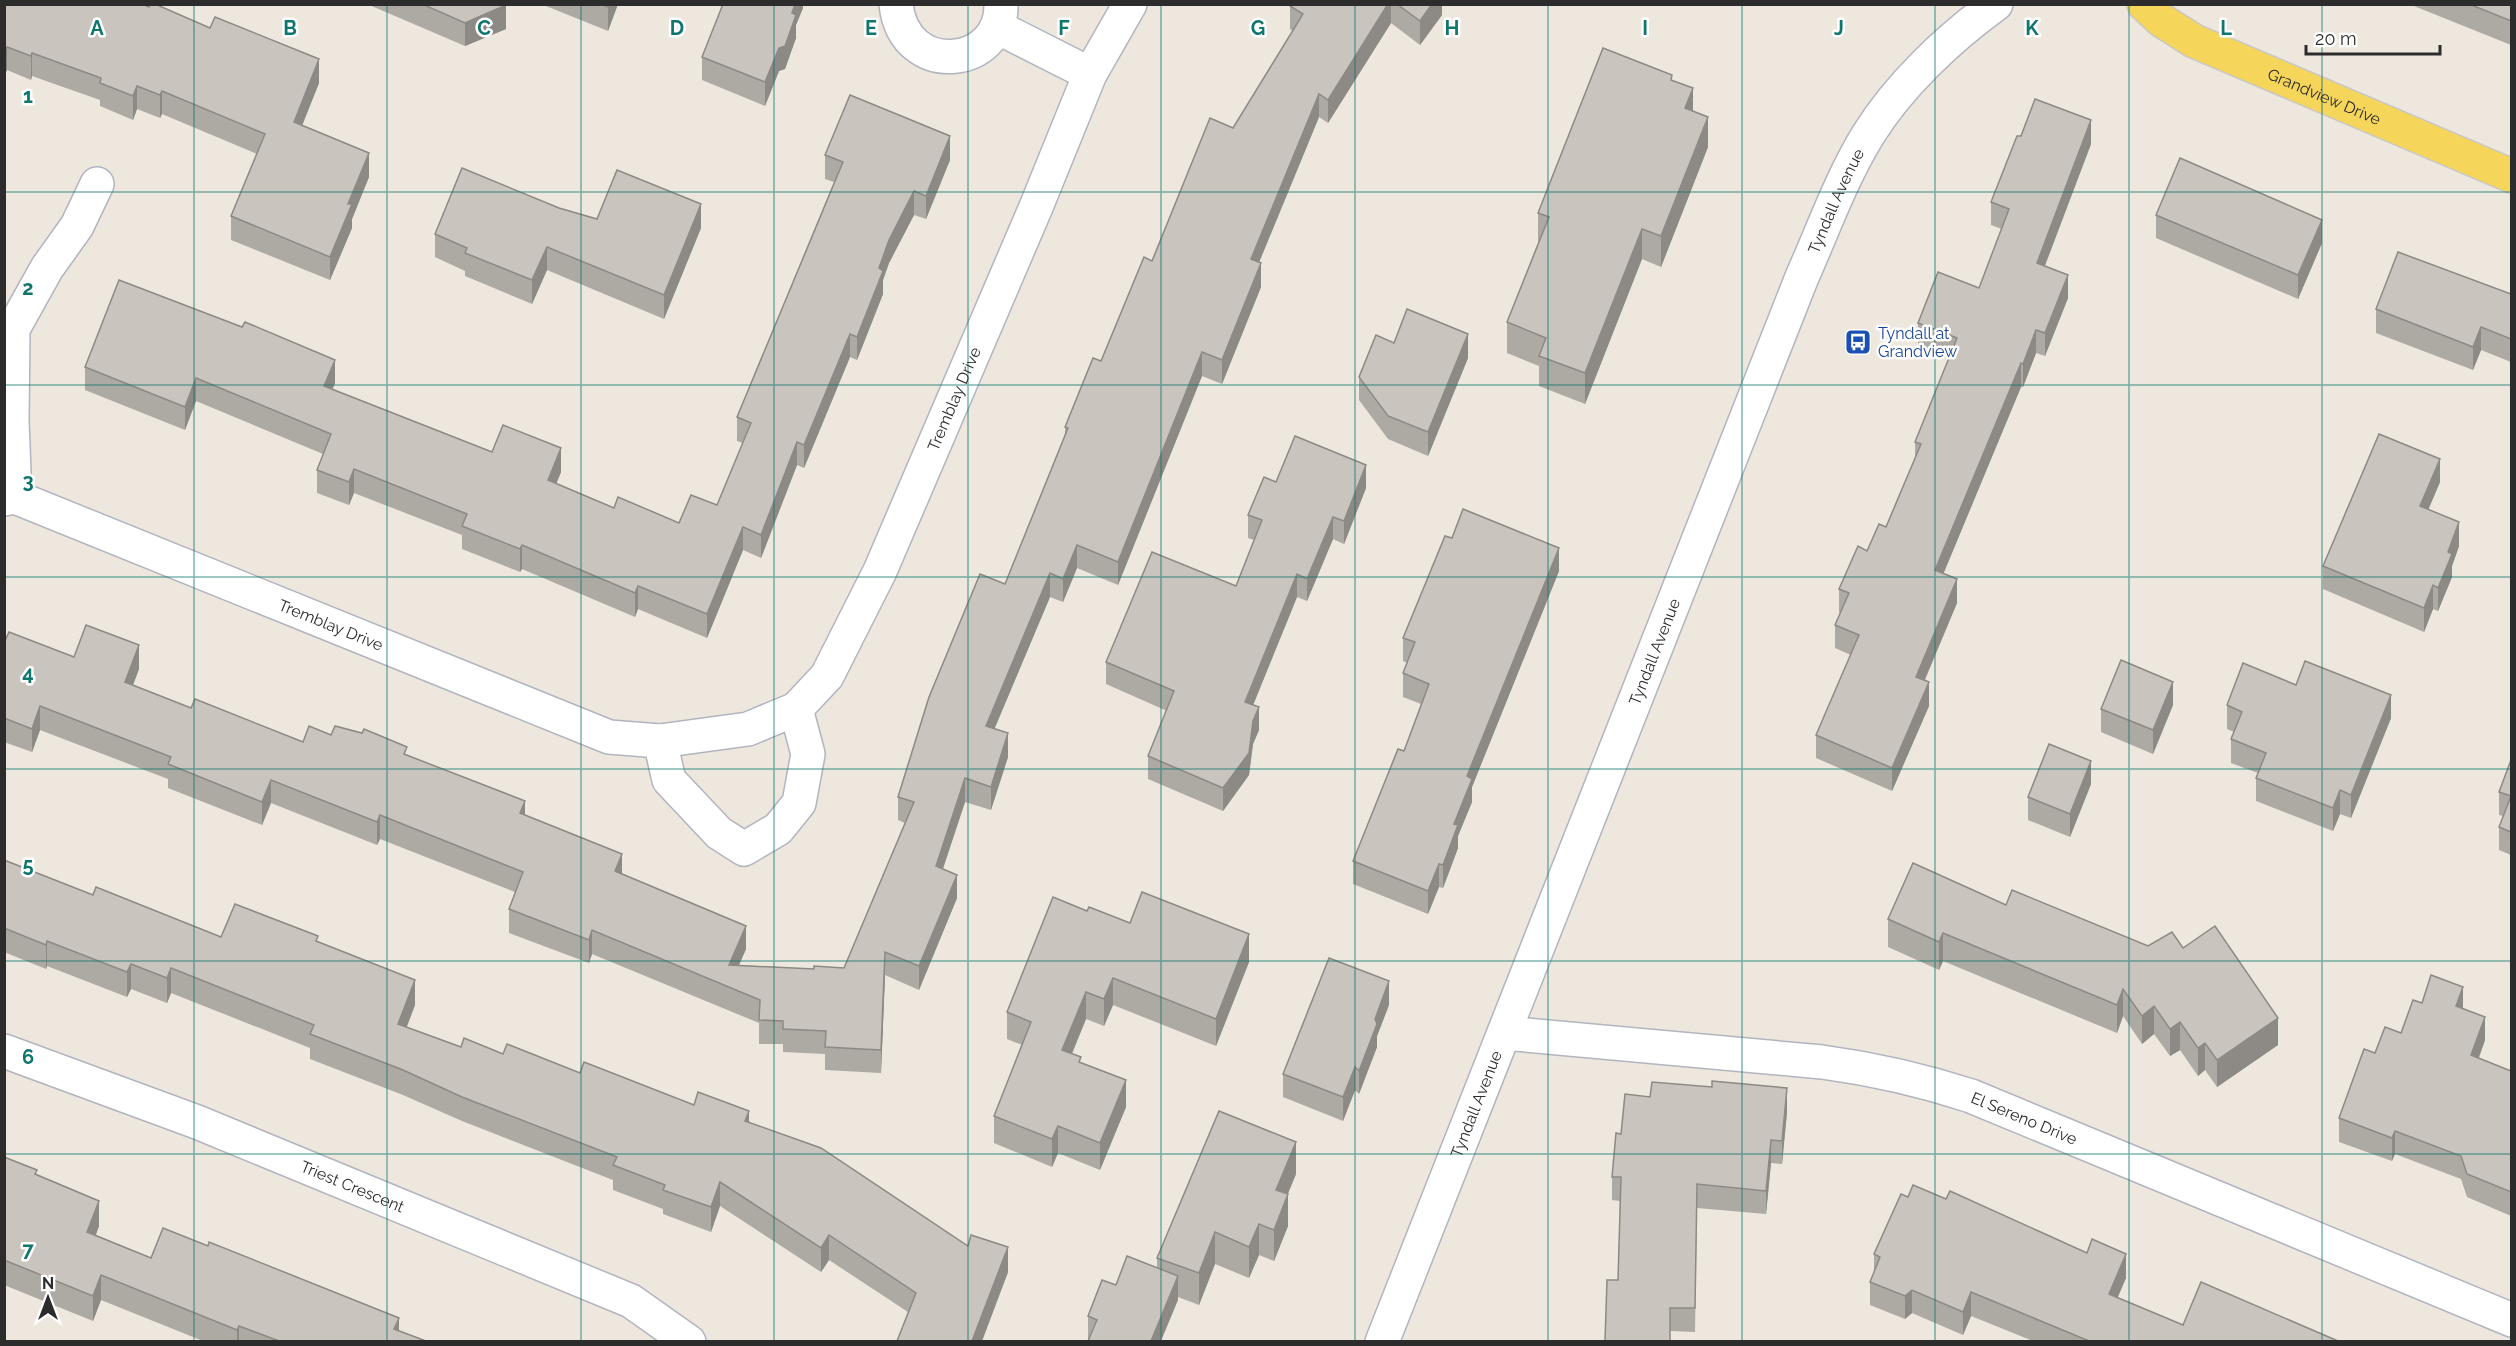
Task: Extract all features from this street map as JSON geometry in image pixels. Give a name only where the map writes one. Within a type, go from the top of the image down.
[{"type":"main road","name":"Grandview Drive","points":[[2144,4],[2161,20],[2194,41],[2511,176]]},
{"type":"street","points":[[896,4],[897,19],[905,36],[918,49],[935,56],[953,57],[971,53],[986,42],[999,16],[1090,74]]},
{"type":"street","name":"Tremblay Drive","points":[[10,498],[609,737],[660,741],[748,729],[796,709],[827,676],[880,571],[1090,74],[1130,4]]},
{"type":"street","name":"Tyndall Avenue","points":[[1382,1341],[1802,277],[1846,177],[1868,136],[1892,102],[1954,39],[1996,4]]},
{"type":"street","points":[[10,498],[13,329],[47,268],[77,226],[98,184]]},
{"type":"street","points":[[660,741],[669,780],[719,833],[744,849],[778,829],[799,802],[808,754],[796,709]]},
{"type":"street","name":"El Sereno Drive","points":[[1504,1033],[1822,1062],[1873,1069],[1922,1080],[1983,1101],[2511,1320]]},
{"type":"street","name":"Triest Crescent","points":[[4,1051],[197,1122],[631,1300],[689,1341]]},
{"type":"building","points":[[4,4],[142,4],[149,7],[150,4],[155,4],[210,28],[215,17],[319,59],[294,122],[369,153],[348,204],[352,204],[330,257],[231,216],[265,134],[162,91],[160,95],[137,86],[133,96],[100,83],[101,78],[32,53],[31,56],[7,47],[4,53]]},
{"type":"building","points":[[422,4],[506,4],[506,5],[465,23]]},
{"type":"building","points":[[723,4],[795,4],[792,13],[796,15],[785,46],[779,48],[765,82],[702,57]]},
{"type":"building","points":[[1291,4],[1388,4],[1328,100],[1319,94],[1251,259],[1261,263],[1222,360],[1202,352],[1118,562],[1077,545],[1063,579],[1050,573],[986,726],[1008,733],[991,787],[965,778],[936,866],[957,875],[919,966],[885,952],[881,1050],[825,1047],[826,1031],[783,1029],[783,1021],[759,1020],[760,1000],[592,930],[589,940],[509,909],[523,872],[380,815],[377,822],[271,780],[262,802],[168,764],[171,757],[40,706],[32,729],[4,718],[4,643],[9,632],[74,657],[86,625],[139,645],[125,682],[191,708],[195,699],[303,742],[309,726],[331,735],[335,726],[362,733],[364,729],[407,747],[404,754],[525,801],[520,813],[622,854],[615,871],[746,926],[729,965],[844,968],[914,802],[898,797],[929,697],[980,574],[1005,584],[1068,428],[1065,427],[1093,358],[1101,361],[1144,257],[1152,261],[1210,118],[1233,128],[1303,14],[1290,6]]},
{"type":"building","points":[[1397,4],[1432,4],[1420,21]]},
{"type":"building","points":[[2469,4],[2511,4],[2511,21]]},
{"type":"building","points":[[1603,48],[1672,75],[1671,80],[1693,88],[1685,108],[1708,117],[1661,236],[1642,229],[1585,373],[1539,356],[1546,338],[1507,322],[1549,217],[1538,213]]},
{"type":"building","points":[[850,95],[950,136],[926,196],[914,191],[889,240],[879,268],[883,271],[857,337],[850,334],[804,445],[797,442],[761,535],[743,527],[707,614],[638,586],[635,593],[522,545],[520,549],[462,526],[467,514],[354,469],[349,482],[317,470],[331,434],[196,378],[185,407],[85,367],[119,280],[242,327],[245,322],[335,360],[324,386],[492,452],[503,425],[561,448],[548,480],[614,508],[618,497],[679,523],[691,495],[717,505],[751,423],[737,417],[843,162],[825,155]]},
{"type":"building","points":[[2035,99],[2091,120],[2037,263],[2068,275],[2045,333],[2036,330],[2023,364],[2021,363],[1935,570],[1957,579],[1916,677],[1929,682],[1892,768],[1816,735],[1859,635],[1835,625],[1849,593],[1839,589],[1858,546],[1867,551],[1879,524],[1886,527],[1921,444],[1915,442],[1957,338],[1918,323],[1938,272],[1979,288],[2009,209],[1991,202],[2017,136],[2021,136]]},
{"type":"building","points":[[2180,158],[2322,220],[2298,275],[2156,215]]},
{"type":"building","points":[[462,168],[559,208],[597,219],[617,170],[701,204],[664,295],[547,247],[532,280],[465,253],[467,248],[435,234]]},
{"type":"building","points":[[2398,252],[2511,294],[2511,339],[2481,327],[2473,347],[2376,309]]},
{"type":"building","points":[[1407,309],[1468,334],[1428,432],[1388,416],[1359,377],[1376,335],[1394,343]]},
{"type":"building","points":[[2379,434],[2440,459],[2420,506],[2459,522],[2448,552],[2452,554],[2438,588],[2433,585],[2424,608],[2323,566]]},
{"type":"building","points":[[1295,436],[1366,465],[1344,521],[1333,517],[1307,579],[1297,574],[1245,702],[1259,707],[1253,721],[1249,753],[1223,788],[1148,756],[1174,691],[1106,662],[1152,552],[1236,586],[1262,520],[1248,515],[1264,477],[1276,482]]},
{"type":"building","points":[[1463,509],[1559,548],[1467,776],[1472,779],[1454,824],[1458,825],[1443,865],[1439,864],[1428,891],[1353,861],[1398,749],[1404,751],[1429,684],[1403,673],[1415,642],[1403,638],[1445,536],[1452,538]]},
{"type":"building","points":[[2121,660],[2173,682],[2153,730],[2101,709]]},
{"type":"building","points":[[2305,661],[2391,695],[2351,795],[2340,790],[2333,808],[2256,778],[2266,753],[2231,739],[2242,712],[2227,705],[2243,663],[2296,685]]},
{"type":"building","points":[[2049,744],[2091,761],[2070,814],[2028,797]]},
{"type":"building","points":[[2511,760],[2511,796],[2499,792]]},
{"type":"building","points":[[2511,796],[2511,832],[2499,827]]},
{"type":"building","points":[[4,860],[93,895],[96,887],[221,937],[235,904],[318,936],[316,941],[415,980],[398,1024],[461,1047],[464,1038],[503,1054],[507,1044],[580,1073],[584,1062],[694,1105],[698,1092],[749,1111],[745,1121],[821,1148],[968,1246],[971,1235],[1008,1247],[972,1341],[897,1341],[916,1293],[829,1235],[821,1248],[720,1182],[711,1207],[663,1190],[665,1185],[613,1165],[617,1157],[462,1097],[403,1070],[310,1034],[314,1025],[171,968],[167,978],[131,964],[127,972],[47,941],[46,945],[4,928]]},
{"type":"building","points":[[1913,863],[2006,905],[2012,890],[2148,946],[2172,932],[2183,948],[2215,926],[2278,1018],[2217,1060],[2205,1043],[2198,1048],[2180,1022],[2170,1029],[2154,1006],[2142,1016],[2123,989],[2117,1005],[1943,933],[1939,942],[1888,919]]},
{"type":"building","points":[[1142,892],[1249,934],[1216,1019],[1113,978],[1104,999],[1086,992],[1062,1050],[1081,1057],[1079,1062],[1126,1080],[1100,1143],[1058,1126],[1052,1139],[994,1116],[1031,1022],[1007,1012],[1053,897],[1087,911],[1089,907],[1130,923]]},
{"type":"building","points":[[1329,958],[1389,981],[1375,1019],[1377,1024],[1359,1071],[1355,1067],[1343,1097],[1283,1074]]},
{"type":"building","points":[[2431,975],[2463,987],[2456,1006],[2485,1017],[2471,1055],[2511,1071],[2511,1192],[2467,1174],[2461,1156],[2395,1131],[2392,1138],[2339,1118],[2364,1049],[2375,1053],[2385,1027],[2401,1033],[2413,1000],[2422,1003]]},
{"type":"building","points":[[1712,1081],[1787,1088],[1782,1141],[1771,1140],[1766,1191],[1697,1184],[1695,1308],[1670,1308],[1670,1341],[1605,1341],[1607,1280],[1618,1280],[1621,1177],[1612,1177],[1616,1133],[1621,1134],[1625,1094],[1650,1097],[1652,1082],[1712,1087]]},
{"type":"building","points":[[1219,1111],[1296,1142],[1276,1190],[1288,1194],[1274,1230],[1259,1224],[1249,1247],[1215,1232],[1199,1273],[1157,1258]]},
{"type":"building","points":[[4,1157],[37,1170],[35,1174],[99,1201],[87,1232],[151,1258],[163,1228],[208,1246],[209,1242],[399,1318],[394,1329],[426,1341],[279,1341],[239,1326],[237,1330],[101,1275],[93,1296],[4,1260]]},
{"type":"building","points":[[1913,1185],[1946,1199],[1950,1191],[2087,1253],[2092,1239],[2126,1254],[2109,1294],[2183,1325],[2201,1282],[2338,1341],[2089,1341],[1971,1292],[1963,1312],[1912,1290],[1905,1296],[1870,1282],[1880,1257],[1874,1254],[1901,1194],[1908,1197]]},
{"type":"building","points":[[1127,1256],[1178,1276],[1151,1341],[1088,1341],[1097,1320],[1088,1316],[1102,1280],[1116,1285]]},
{"type":"place","name":"Tyndall at Grandview","points":[[1858,342]]}]
